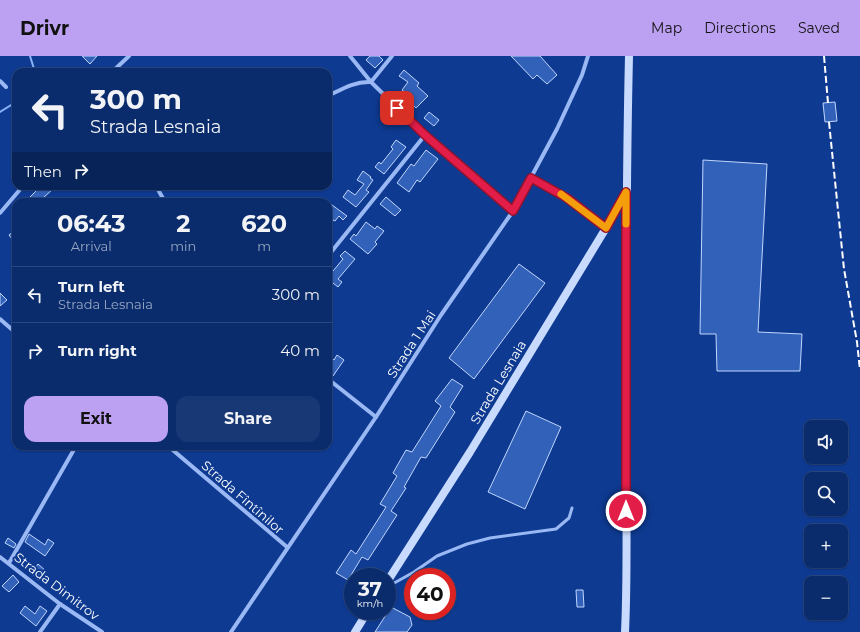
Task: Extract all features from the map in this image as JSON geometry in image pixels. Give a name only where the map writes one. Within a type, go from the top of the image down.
[{"type":"street","points":[[116,68],[129,56]]},
{"type":"street","points":[[350,56],[371,82],[425,135],[513,211]]},
{"type":"street","points":[[371,82],[392,56]]},
{"type":"street","name":"Strada 1 Mai","points":[[231,632],[376,417],[441,314],[513,211],[557,129],[582,75],[588,56]]},
{"type":"street","points":[[625,632],[627,594],[626,192],[629,56]]},
{"type":"street","points":[[0,81],[6,87]]},
{"type":"street","points":[[332,94],[354,83],[362,81],[371,82]]},
{"type":"street","points":[[332,251],[425,135]]},
{"type":"street","points":[[13,198],[20,190]]},
{"type":"street","name":"Strada Lesnaia","points":[[396,568],[470,452],[606,228],[626,192]]},
{"type":"street","points":[[0,213],[12,199]]},
{"type":"street","points":[[0,319],[12,330]]},
{"type":"street","points":[[332,382],[376,417]]},
{"type":"street","points":[[9,563],[74,450]]},
{"type":"street","name":"Strada Fîntînilor","points":[[173,450],[287,547]]},
{"type":"street","name":"Strada Dimitrov","points":[[0,557],[60,604],[102,632]]},
{"type":"street","points":[[40,632],[60,604]]},
{"type":"street","points":[[355,632],[362,620]]},
{"type":"lane","points":[[531,178],[567,198],[606,228]]},
{"type":"lane","points":[[396,582],[437,556],[467,544],[490,538],[556,529],[569,518],[572,508]]},
{"type":"building","points":[[82,56],[97,56],[90,64]]},
{"type":"building","points":[[370,56],[379,56],[383,60],[375,68],[366,60]]},
{"type":"building","points":[[511,56],[540,56],[557,75],[547,84],[537,75],[533,79]]},
{"type":"building","points":[[404,70],[419,83],[417,86],[428,96],[416,108],[410,102],[413,98],[402,90],[408,82],[399,76]]},
{"type":"building","points":[[835,102],[837,121],[825,122],[823,103]]},
{"type":"building","points":[[429,112],[439,120],[434,126],[424,118]]},
{"type":"building","points":[[396,140],[406,147],[384,174],[375,167],[379,162],[381,164],[393,149],[391,147]]},
{"type":"building","points":[[426,150],[438,159],[420,182],[417,180],[409,192],[397,183],[411,164],[414,166]]},
{"type":"building","points":[[703,160],[767,164],[758,332],[802,334],[800,371],[717,371],[716,334],[700,334]]},
{"type":"building","points":[[363,171],[373,180],[366,190],[369,192],[356,207],[343,197],[348,190],[355,195],[364,184],[357,180]]},
{"type":"building","points":[[37,190],[52,190],[43,198],[29,198]]},
{"type":"building","points":[[386,197],[401,210],[395,216],[380,204]]},
{"type":"building","points":[[332,205],[347,216],[343,220],[339,216],[335,221],[333,220],[332,221]]},
{"type":"building","points":[[366,222],[375,229],[377,226],[384,231],[375,242],[377,244],[368,254],[350,239],[354,234],[356,236]]},
{"type":"building","points":[[345,251],[355,259],[338,279],[342,282],[338,287],[332,282],[332,270],[333,271],[343,259],[340,256]]},
{"type":"building","points":[[519,264],[545,283],[474,379],[449,358]]},
{"type":"building","points":[[0,293],[7,300],[0,306]]},
{"type":"building","points":[[337,355],[344,360],[333,376],[332,358],[334,360]]},
{"type":"building","points":[[452,379],[463,386],[450,407],[455,412],[426,458],[421,457],[404,487],[406,488],[391,511],[397,515],[368,560],[362,557],[355,568],[344,568],[344,578],[336,573],[351,550],[356,554],[386,507],[380,504],[397,476],[393,473],[406,450],[412,452],[441,406],[435,401]]},
{"type":"building","points":[[526,411],[561,427],[525,509],[488,492]]},
{"type":"building","points":[[29,534],[45,545],[48,539],[54,543],[45,556],[25,542]]},
{"type":"building","points":[[8,538],[16,544],[14,548],[5,543]]},
{"type":"building","points":[[38,564],[47,572],[39,581],[31,573]]},
{"type":"building","points":[[13,575],[19,582],[9,592],[2,586]]},
{"type":"building","points":[[576,590],[583,590],[584,607],[577,607]]},
{"type":"building","points":[[25,606],[35,614],[40,606],[47,611],[36,626],[20,613]]},
{"type":"building","points":[[396,610],[404,614],[404,620],[411,620],[412,625],[407,632],[375,632],[383,620],[396,620]]},
{"type":"waterway","points":[[30,56],[34,68]]},
{"type":"waterway","points":[[0,112],[12,104]]},
{"type":"railway","points":[[824,56],[828,103]]},
{"type":"railway","points":[[829,122],[844,269],[857,342],[860,370]]},
{"type":"slow traffic","points":[[561,194],[606,228],[626,192],[626,224]]},
{"type":"route","points":[[397,108],[425,135],[513,211],[531,178],[567,198],[606,228],[626,192],[626,511]]}]
